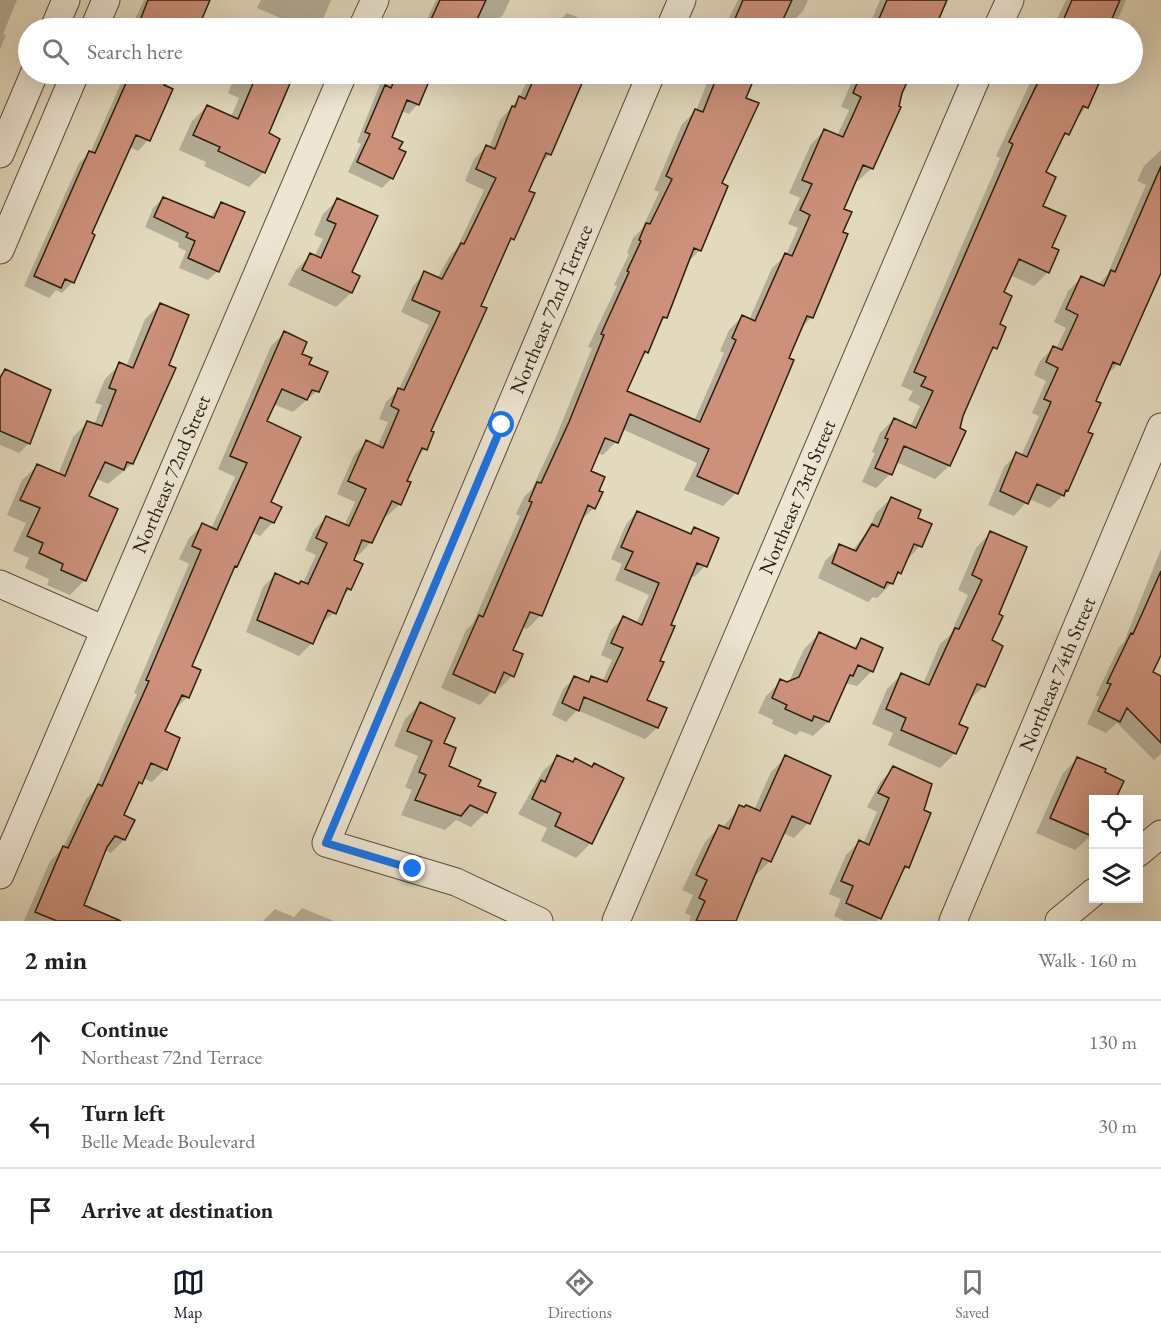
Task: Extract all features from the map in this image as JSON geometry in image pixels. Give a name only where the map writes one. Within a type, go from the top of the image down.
[{"type":"street","points":[[58,18],[66,0]]},
{"type":"street","points":[[98,18],[106,0]]},
{"type":"street","points":[[367,18],[375,0]]},
{"type":"street","points":[[674,18],[682,0]]},
{"type":"street","points":[[1002,18],[1010,0]]},
{"type":"street","points":[[0,154],[30,84]]},
{"type":"street","points":[[0,250],[71,84]]},
{"type":"street","name":"Northeast 72nd Street","points":[[0,875],[339,84]]},
{"type":"street","name":"Northeast 72nd Terrace","points":[[539,921],[456,882],[326,843],[647,84]]},
{"type":"street","name":"Northeast 73rd Street","points":[[616,921],[974,84]]},
{"type":"street","name":"Northeast 74th Street","points":[[953,921],[1161,427]]},
{"type":"street","points":[[0,584],[105,630]]},
{"type":"street","points":[[1143,849],[1161,834]]},
{"type":"street","points":[[1059,921],[1089,896]]},
{"type":"building","points":[[148,0],[210,0],[202,18],[141,18]]},
{"type":"building","points":[[440,0],[486,0],[478,18],[432,18]]},
{"type":"building","points":[[743,0],[792,0],[784,18],[735,18]]},
{"type":"building","points":[[887,0],[947,0],[939,18],[879,18]]},
{"type":"building","points":[[1072,0],[1120,0],[1112,18],[1064,18]]},
{"type":"building","points":[[126,84],[164,84],[173,89],[150,141],[136,135],[92,233],[95,235],[74,283],[65,279],[61,288],[34,276],[89,151],[95,153]]},
{"type":"building","points":[[253,84],[290,84],[269,133],[280,139],[265,173],[218,151],[220,147],[193,135],[207,105],[238,119]]},
{"type":"building","points":[[393,84],[428,84],[419,105],[407,100],[392,137],[403,142],[399,149],[406,152],[393,179],[357,162],[370,134],[365,132],[385,85],[391,88]]},
{"type":"building","points":[[532,84],[582,84],[551,155],[546,153],[529,191],[535,193],[514,240],[511,238],[481,306],[487,308],[431,431],[434,432],[427,450],[422,448],[407,481],[411,482],[401,505],[392,501],[372,543],[362,540],[354,560],[363,564],[351,590],[347,588],[336,614],[328,610],[313,644],[257,620],[275,573],[299,584],[301,581],[308,584],[327,543],[316,538],[326,516],[349,526],[366,489],[348,481],[366,440],[383,448],[399,410],[391,406],[398,388],[404,390],[440,312],[412,300],[424,271],[442,279],[461,243],[464,244],[496,178],[476,169],[486,145],[495,149],[512,106],[515,107],[519,96],[525,99]]},
{"type":"building","points":[[714,84],[752,84],[746,98],[759,103],[722,183],[728,186],[701,251],[694,248],[667,318],[663,317],[648,353],[645,351],[627,391],[700,422],[736,340],[732,338],[742,315],[755,321],[785,253],[792,256],[810,215],[800,210],[812,184],[802,180],[824,129],[843,137],[861,97],[853,93],[857,84],[906,84],[899,106],[901,107],[873,169],[863,165],[844,209],[852,212],[843,232],[848,234],[813,318],[807,316],[789,358],[794,360],[738,494],[697,476],[709,449],[630,414],[618,443],[605,438],[591,471],[605,477],[599,491],[603,492],[595,509],[588,505],[542,616],[530,612],[513,650],[523,654],[514,677],[504,672],[495,693],[453,674],[479,615],[483,617],[532,502],[529,501],[537,482],[541,483],[569,422],[604,335],[601,334],[629,272],[627,271],[641,241],[639,240],[646,223],[650,224],[672,179],[666,176],[695,109],[703,112]]},
{"type":"building","points":[[1037,84],[1099,84],[1088,108],[1083,106],[1069,135],[1065,133],[1046,172],[1056,177],[1043,206],[1066,216],[1052,247],[1059,250],[1049,273],[1019,259],[1004,292],[1012,296],[1000,324],[1006,327],[997,349],[993,347],[963,416],[960,428],[966,431],[950,466],[904,446],[892,475],[875,468],[888,439],[885,438],[894,418],[916,428],[933,391],[921,386],[926,377],[914,372],[1013,144],[1009,142]]},
{"type":"building","points":[[1161,166],[1161,273],[1120,365],[1113,362],[1096,401],[1101,403],[1088,432],[1093,434],[1068,491],[1066,490],[1064,496],[1037,484],[1028,504],[1000,491],[1016,452],[1027,457],[1051,402],[1044,399],[1058,368],[1046,362],[1053,346],[1062,350],[1078,315],[1066,309],[1081,276],[1104,286],[1111,270],[1115,272]]},
{"type":"building","points":[[163,197],[214,218],[221,202],[245,212],[219,272],[188,258],[195,241],[186,237],[188,233],[154,217]]},
{"type":"building","points":[[337,198],[378,216],[352,272],[360,276],[352,293],[302,270],[310,253],[321,258],[336,224],[327,220]]},
{"type":"building","points":[[160,303],[189,315],[169,365],[176,368],[133,464],[127,462],[124,470],[105,462],[89,496],[118,509],[86,581],[61,570],[63,564],[39,553],[43,543],[27,536],[40,508],[20,500],[37,464],[65,476],[87,421],[102,426],[116,390],[109,388],[119,362],[133,368]]},
{"type":"building","points":[[284,331],[307,342],[302,354],[312,358],[309,364],[328,372],[319,392],[312,390],[307,400],[282,389],[267,421],[301,437],[271,502],[282,507],[274,523],[260,517],[237,567],[235,566],[192,666],[201,670],[189,698],[182,695],[165,731],[180,738],[167,770],[151,763],[142,784],[139,782],[124,815],[135,820],[125,840],[115,836],[107,847],[84,905],[121,921],[57,921],[35,912],[63,846],[68,848],[98,784],[102,786],[149,681],[146,680],[201,550],[192,546],[202,523],[217,530],[247,463],[230,456]]},
{"type":"building","points":[[5,369],[51,390],[30,444],[0,431],[0,378]]},
{"type":"building","points":[[891,497],[921,510],[918,518],[932,524],[922,547],[914,544],[901,574],[898,572],[893,584],[887,582],[884,588],[832,563],[839,544],[856,551],[872,524],[878,527]]},
{"type":"building","points":[[637,511],[691,534],[694,527],[719,538],[707,567],[697,563],[671,625],[675,626],[660,661],[664,662],[647,700],[667,708],[658,728],[584,697],[579,711],[562,703],[574,676],[589,682],[591,676],[607,682],[623,648],[611,643],[623,616],[642,625],[659,583],[625,569],[633,552],[621,547]]},
{"type":"building","points":[[990,531],[1027,547],[999,614],[1003,616],[992,640],[1003,646],[985,687],[977,684],[959,724],[968,728],[956,754],[901,730],[906,718],[886,709],[901,673],[929,685],[955,628],[959,629],[982,580],[972,575]]},
{"type":"building","points":[[1161,571],[1161,655],[1153,672],[1161,676],[1161,743],[1127,708],[1120,722],[1098,711],[1111,684],[1107,683],[1131,633],[1133,634]]},
{"type":"building","points":[[819,632],[856,649],[861,638],[883,648],[873,672],[858,665],[853,676],[850,675],[829,722],[814,716],[812,721],[785,709],[787,705],[772,698],[780,679],[787,682],[799,677]]},
{"type":"building","points":[[420,702],[455,718],[444,743],[456,748],[449,766],[481,780],[478,786],[496,793],[487,813],[470,805],[461,816],[415,800],[426,775],[419,772],[432,741],[407,731]]},
{"type":"building","points":[[557,755],[573,762],[575,758],[592,767],[594,763],[624,778],[592,844],[555,826],[561,813],[532,799],[541,780],[545,782]]},
{"type":"building","points":[[785,755],[831,776],[810,824],[792,816],[771,862],[762,858],[736,921],[696,921],[705,901],[699,898],[707,880],[696,875],[719,825],[729,829],[739,805],[744,807],[746,805],[760,811]]},
{"type":"building","points":[[1077,757],[1106,769],[1105,772],[1124,781],[1117,795],[1089,795],[1089,835],[1050,818]]},
{"type":"building","points":[[893,766],[932,784],[924,810],[931,813],[909,868],[905,866],[881,919],[846,903],[853,886],[841,881],[859,840],[869,845],[889,798],[878,793]]},
{"type":"route","points":[[413,869],[326,843],[502,425]]}]
